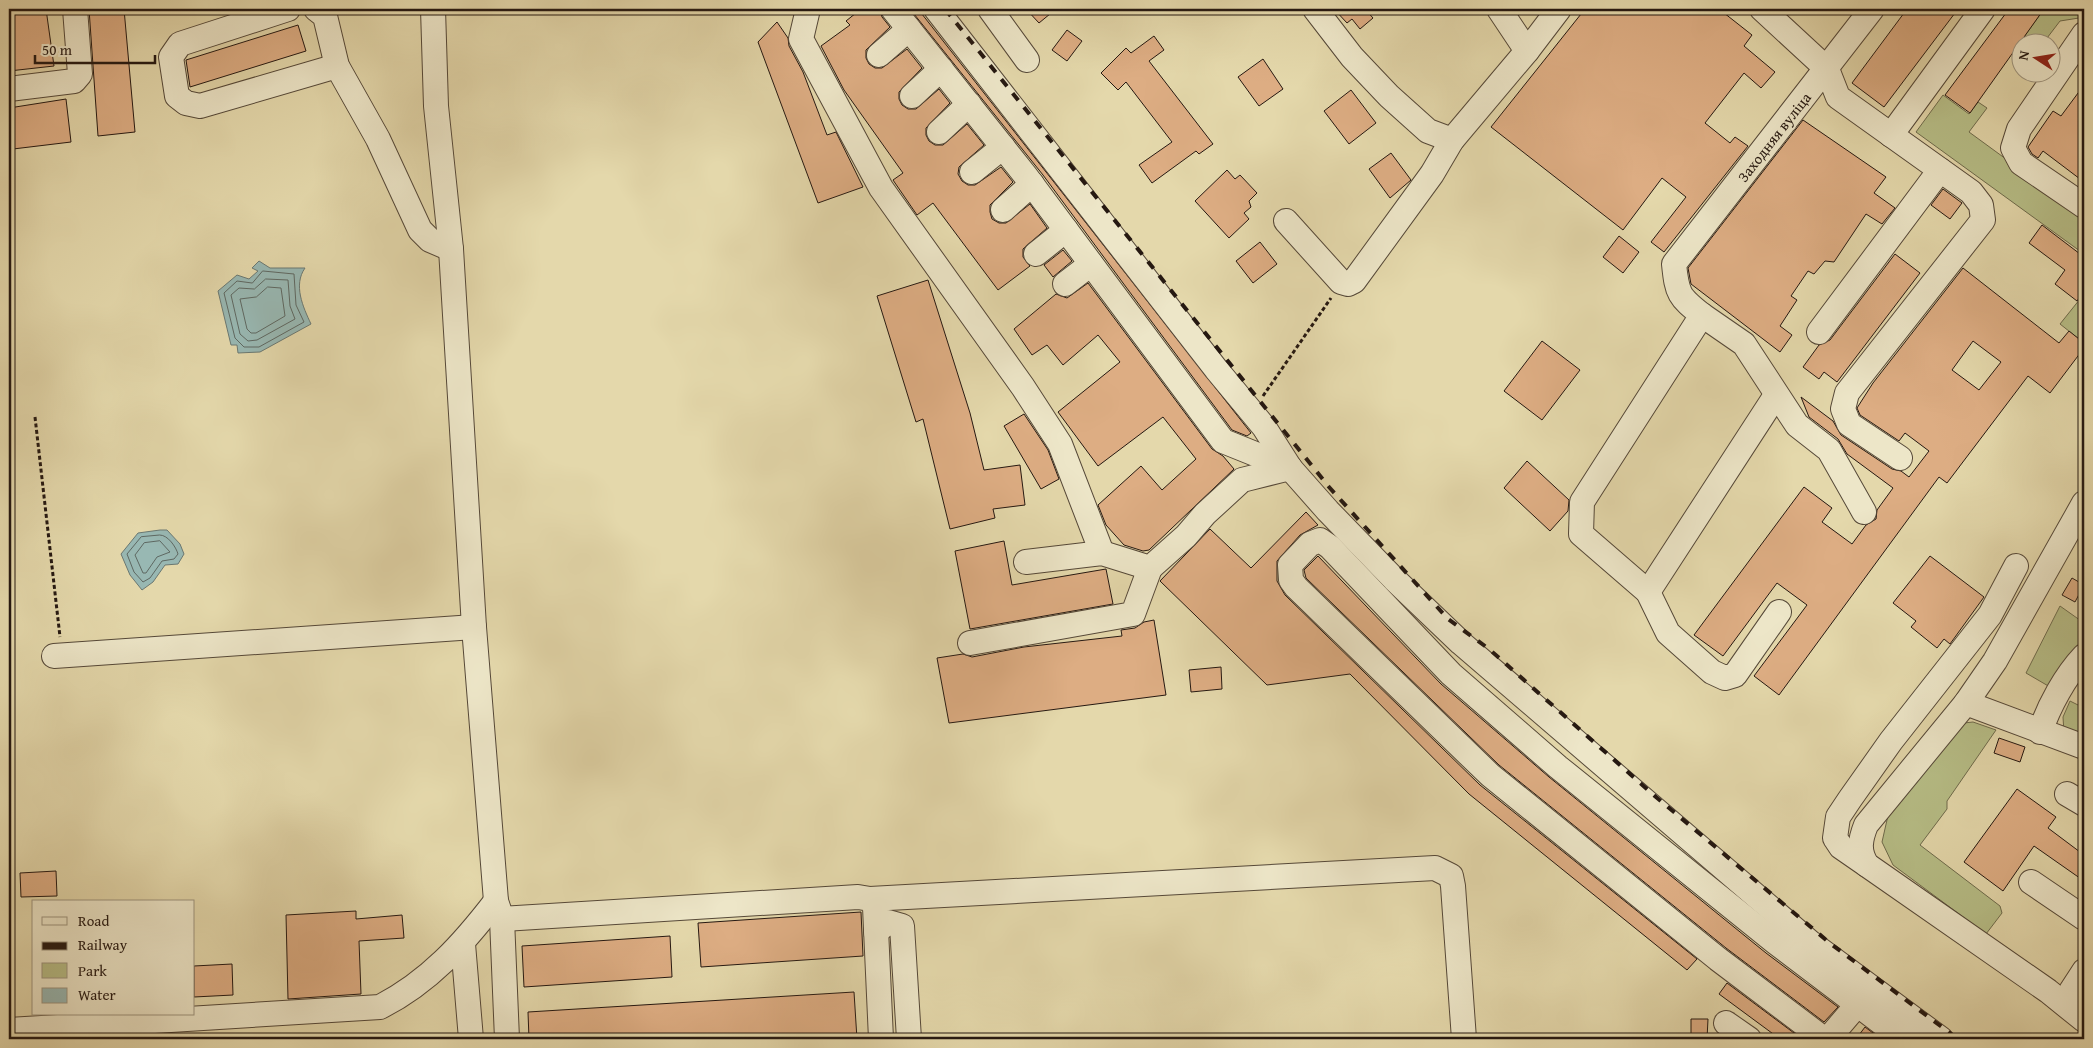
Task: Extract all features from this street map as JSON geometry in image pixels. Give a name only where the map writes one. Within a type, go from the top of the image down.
[{"type":"street","points":[[9,89],[74,81],[80,74],[75,9]]},
{"type":"street","points":[[288,9],[180,44],[171,58],[177,96],[186,103],[200,106],[337,66]]},
{"type":"street","points":[[316,9],[325,16],[337,66],[378,139],[420,230],[430,240],[451,249]]},
{"type":"street","points":[[433,9],[436,106],[451,249],[474,627],[499,910],[507,1039]]},
{"type":"street","points":[[808,9],[801,39],[876,179],[1060,444],[1102,553]]},
{"type":"street","points":[[892,9],[1032,184],[1222,440],[1290,468]]},
{"type":"street","points":[[936,9],[1204,353],[1264,427],[1290,468],[1356,541],[1461,643],[1811,943],[1941,1039]]},
{"type":"street","points":[[990,9],[1027,60]]},
{"type":"street","points":[[1315,9],[1352,57],[1389,96],[1428,131],[1452,140]]},
{"type":"street","points":[[1499,9],[1527,51]]},
{"type":"street","points":[[1286,221],[1341,282],[1348,284],[1354,281],[1432,174],[1452,140],[1527,51],[1559,9]]},
{"type":"street","points":[[1762,9],[1827,69],[1838,97],[1971,192],[1981,205],[1983,220],[1847,393],[1843,409],[1849,424],[1900,458]]},
{"type":"street","name":"Заходняя вуліца","points":[[1702,315],[1683,300],[1676,281],[1674,264],[1872,9]]},
{"type":"street","points":[[1891,135],[1983,9]]},
{"type":"street","points":[[879,55],[909,29]]},
{"type":"street","points":[[2084,34],[2019,129],[2012,148],[2021,163],[2084,206]]},
{"type":"street","points":[[912,96],[941,69]]},
{"type":"street","points":[[939,132],[969,104]]},
{"type":"street","points":[[972,172],[1003,147]]},
{"type":"street","points":[[1819,332],[1940,170]]},
{"type":"street","points":[[1003,210],[1032,184]]},
{"type":"street","points":[[1036,254],[1066,230]]},
{"type":"street","points":[[1065,284],[1091,264]]},
{"type":"street","points":[[1779,612],[1735,675],[1725,678],[1712,672],[1668,633],[1648,592],[1581,534],[1582,502],[1702,315],[1744,344],[1797,425],[1829,450],[1864,512]]},
{"type":"street","points":[[1648,592],[1776,395]]},
{"type":"street","points":[[970,643],[1133,614],[1150,568],[1186,536],[1230,489],[1242,480],[1290,468]]},
{"type":"street","points":[[1867,865],[1861,855],[1860,846],[1866,825],[1966,703],[1995,661],[2084,503]]},
{"type":"street","points":[[1824,1039],[1718,959],[1490,775],[1296,587],[1291,580],[1290,565],[1315,542],[1320,540],[1330,547],[1451,674],[1566,773],[1775,942],[1903,1039]]},
{"type":"street","points":[[1026,562],[1102,553],[1150,568]]},
{"type":"street","points":[[2016,566],[1990,615],[1891,740],[1838,817],[1835,838],[1841,847],[2048,991],[2084,1020]]},
{"type":"street","points":[[58,656],[474,627]]},
{"type":"street","points":[[2040,732],[2045,717],[2082,665]]},
{"type":"street","points":[[1966,703],[2084,747]]},
{"type":"street","points":[[9,1030],[380,1007],[416,986],[499,910],[858,897],[870,899],[1435,868],[1451,876],[1453,886],[1464,1039]]},
{"type":"street","points":[[2031,882],[2084,918]]},
{"type":"street","points":[[870,899],[875,907],[881,1039]]},
{"type":"street","points":[[876,932],[888,922],[902,926],[910,1039]]},
{"type":"street","points":[[463,944],[471,1039]]},
{"type":"street","points":[[2084,971],[2071,991],[2084,1001]]},
{"type":"street","points":[[1828,1039],[1857,1005]]},
{"type":"street","points":[[1726,1023],[1749,1039]]},
{"type":"path","points":[[1264,427],[1259,401],[1341,282]]},
{"type":"path","points":[[35,417],[58,656]]},
{"type":"green space","points":[[2044,9],[2084,10],[2079,18],[2060,21],[2052,32],[2027,32]]},
{"type":"green space","points":[[1943,95],[1969,114],[1978,102],[1987,108],[1969,132],[2084,216],[2084,254],[1916,132]]},
{"type":"green space","points":[[2084,294],[2084,343],[2060,324]]},
{"type":"green space","points":[[2060,606],[2084,623],[2084,639],[2050,687],[2026,673]]},
{"type":"green space","points":[[2070,701],[2084,708],[2084,739],[2064,733],[2063,717]]},
{"type":"green space","points":[[1973,722],[1996,730],[1947,801],[1947,809],[1920,845],[2000,906],[2002,913],[1986,934],[1893,865],[1882,842],[1889,811],[1964,723]]},
{"type":"water","points":[[259,261],[270,268],[305,268],[301,275],[300,296],[311,324],[260,352],[238,353],[237,345],[231,345],[218,291],[237,275],[249,279],[258,271],[252,268]]},
{"type":"water","points":[[167,530],[180,544],[184,554],[178,564],[165,565],[153,582],[142,590],[130,575],[121,554],[138,533]]},
{"type":"building","points":[[9,9],[46,9],[54,66],[9,71]]},
{"type":"building","points":[[89,9],[124,9],[135,132],[98,136]]},
{"type":"building","points":[[861,9],[880,9],[882,17],[890,27],[866,50],[866,58],[869,64],[875,68],[882,68],[907,49],[922,68],[899,92],[899,99],[902,105],[908,109],[916,109],[939,89],[950,103],[926,128],[926,135],[929,141],[935,145],[943,145],[967,124],[984,145],[959,167],[958,174],[962,181],[968,185],[975,185],[1001,167],[1013,182],[990,205],[992,219],[999,223],[1006,223],[1030,204],[1047,228],[1023,249],[1023,257],[1030,266],[998,290],[933,203],[917,215],[893,180],[903,173],[844,90],[821,46],[850,25],[846,21]]},
{"type":"building","points":[[910,9],[918,9],[1251,433],[1247,436],[1232,430],[1043,175]]},
{"type":"building","points":[[1026,9],[1056,9],[1039,23]]},
{"type":"building","points":[[1334,9],[1365,9],[1373,18],[1360,29],[1352,19],[1347,23]]},
{"type":"building","points":[[1585,9],[1719,9],[1752,35],[1744,46],[1775,72],[1761,88],[1744,73],[1705,123],[1730,143],[1735,137],[1748,146],[1664,252],[1651,242],[1686,197],[1662,178],[1623,230],[1491,127]]},
{"type":"building","points":[[1907,9],[1958,9],[1884,107],[1852,83]]},
{"type":"building","points":[[2009,9],[2044,9],[2028,32],[2010,32],[2010,57],[1970,113],[1945,95]]},
{"type":"building","points":[[777,22],[788,38],[789,46],[803,72],[827,135],[836,132],[863,187],[818,203],[758,42]]},
{"type":"building","points":[[298,25],[306,51],[190,87],[186,60]]},
{"type":"building","points":[[1067,30],[1082,41],[1067,61],[1052,50]]},
{"type":"building","points":[[1154,36],[1164,50],[1149,61],[1213,144],[1199,154],[1196,151],[1152,183],[1139,165],[1172,142],[1126,82],[1118,90],[1101,73],[1126,48],[1131,53]]},
{"type":"building","points":[[1263,59],[1283,89],[1259,106],[1238,77]]},
{"type":"building","points":[[2084,85],[2084,182],[2043,151],[2038,158],[2032,154],[2028,147],[2053,111],[2061,116]]},
{"type":"building","points":[[1351,90],[1376,123],[1349,144],[1324,111]]},
{"type":"building","points":[[66,99],[71,142],[13,149],[11,136],[9,136],[9,108]]},
{"type":"building","points":[[1803,120],[1886,177],[1874,193],[1895,208],[1882,224],[1866,214],[1834,262],[1825,261],[1814,274],[1808,271],[1791,296],[1797,300],[1780,326],[1792,335],[1780,352],[1691,284],[1688,268]]},
{"type":"building","points":[[1391,153],[1411,180],[1390,198],[1369,169]]},
{"type":"building","points":[[1227,170],[1235,179],[1240,175],[1257,193],[1249,201],[1251,207],[1244,213],[1249,219],[1229,238],[1195,201]]},
{"type":"building","points":[[1943,189],[1962,203],[1950,219],[1931,205]]},
{"type":"building","points":[[2042,225],[2084,257],[2084,291],[2077,301],[2055,284],[2065,270],[2029,243]]},
{"type":"building","points":[[1619,236],[1639,252],[1623,273],[1603,257]]},
{"type":"building","points":[[1260,242],[1277,264],[1253,283],[1236,261]]},
{"type":"building","points":[[1063,250],[1072,261],[1053,277],[1044,265]]},
{"type":"building","points":[[1895,254],[1920,273],[1837,382],[1824,372],[1819,379],[1803,367],[1819,345],[1830,340]]},
{"type":"building","points":[[1963,268],[2059,343],[2069,331],[2084,343],[2084,348],[2050,393],[2028,376],[1947,483],[1939,477],[1779,695],[1754,676],[1807,605],[1777,583],[1723,656],[1694,635],[1804,487],[1832,508],[1822,522],[1852,544],[1866,525],[1876,519],[1877,510],[1893,488],[1847,454],[1838,439],[1809,417],[1801,397],[1833,421],[1841,435],[1892,469],[1901,471],[1909,477],[1929,451],[1905,433],[1899,441],[1860,415],[1857,408],[1873,383]],"holes":[[[1973,341],[2001,362],[1979,390],[1952,370]]]},
{"type":"building","points":[[928,280],[970,413],[984,470],[1020,465],[1025,505],[993,509],[995,518],[950,529],[923,419],[916,422],[877,296]]},
{"type":"building","points":[[1088,283],[1212,449],[1223,456],[1234,469],[1149,550],[1143,551],[1124,545],[1106,525],[1098,505],[1141,466],[1162,490],[1196,459],[1163,417],[1098,466],[1058,412],[1120,362],[1098,335],[1063,365],[1047,345],[1032,355],[1014,329],[1056,294],[1067,298]]},
{"type":"building","points":[[1542,341],[1580,370],[1542,420],[1504,391]]},
{"type":"building","points":[[1024,414],[1048,450],[1059,479],[1041,489],[1004,426]]},
{"type":"building","points":[[1527,461],[1569,500],[1568,511],[1550,531],[1504,488]]},
{"type":"building","points":[[1306,512],[1318,525],[1300,535],[1277,561],[1277,581],[1285,595],[1480,785],[1697,959],[1687,970],[1469,794],[1350,674],[1267,685],[1160,581],[1210,529],[1251,568]]},
{"type":"building","points":[[1004,541],[1012,585],[1106,569],[1113,604],[970,629],[955,551]]},
{"type":"building","points":[[1318,556],[1441,684],[1549,777],[1766,953],[1838,1007],[1824,1022],[1726,948],[1499,765],[1306,578],[1304,570]]},
{"type":"building","points":[[1930,556],[1984,597],[1950,644],[1944,639],[1937,648],[1911,627],[1916,621],[1893,603]]},
{"type":"building","points":[[2072,578],[2084,585],[2075,602],[2062,595]]},
{"type":"building","points":[[1154,620],[1166,695],[949,723],[937,658],[963,654],[972,657],[1024,647],[1122,636],[1121,630],[1135,628],[1144,622]]},
{"type":"building","points":[[1221,667],[1222,689],[1191,692],[1189,670]]},
{"type":"building","points":[[1999,738],[2025,747],[2020,762],[1994,753]]},
{"type":"building","points":[[2017,789],[2056,817],[2048,828],[2084,855],[2084,881],[2034,846],[2003,891],[1964,862]]},
{"type":"building","points":[[56,871],[57,896],[21,897],[20,873]]},
{"type":"building","points":[[356,911],[356,919],[402,915],[404,938],[359,941],[361,994],[288,999],[286,915]]},
{"type":"building","points":[[861,912],[863,956],[701,967],[698,923]]},
{"type":"building","points":[[670,936],[672,977],[524,987],[522,946]]},
{"type":"building","points":[[232,964],[233,995],[195,997],[195,966]]},
{"type":"building","points":[[1727,983],[1802,1039],[1780,1039],[1719,994]]},
{"type":"building","points":[[854,992],[857,1039],[529,1039],[528,1012]]},
{"type":"building","points":[[1691,1019],[1708,1019],[1707,1039],[1691,1039]]},
{"type":"building","points":[[1865,1027],[1881,1039],[1856,1039]]},
{"type":"railway","points":[[945,9],[1329,487],[1448,619],[1489,649],[1656,797],[1831,944],[1958,1039]]}]
